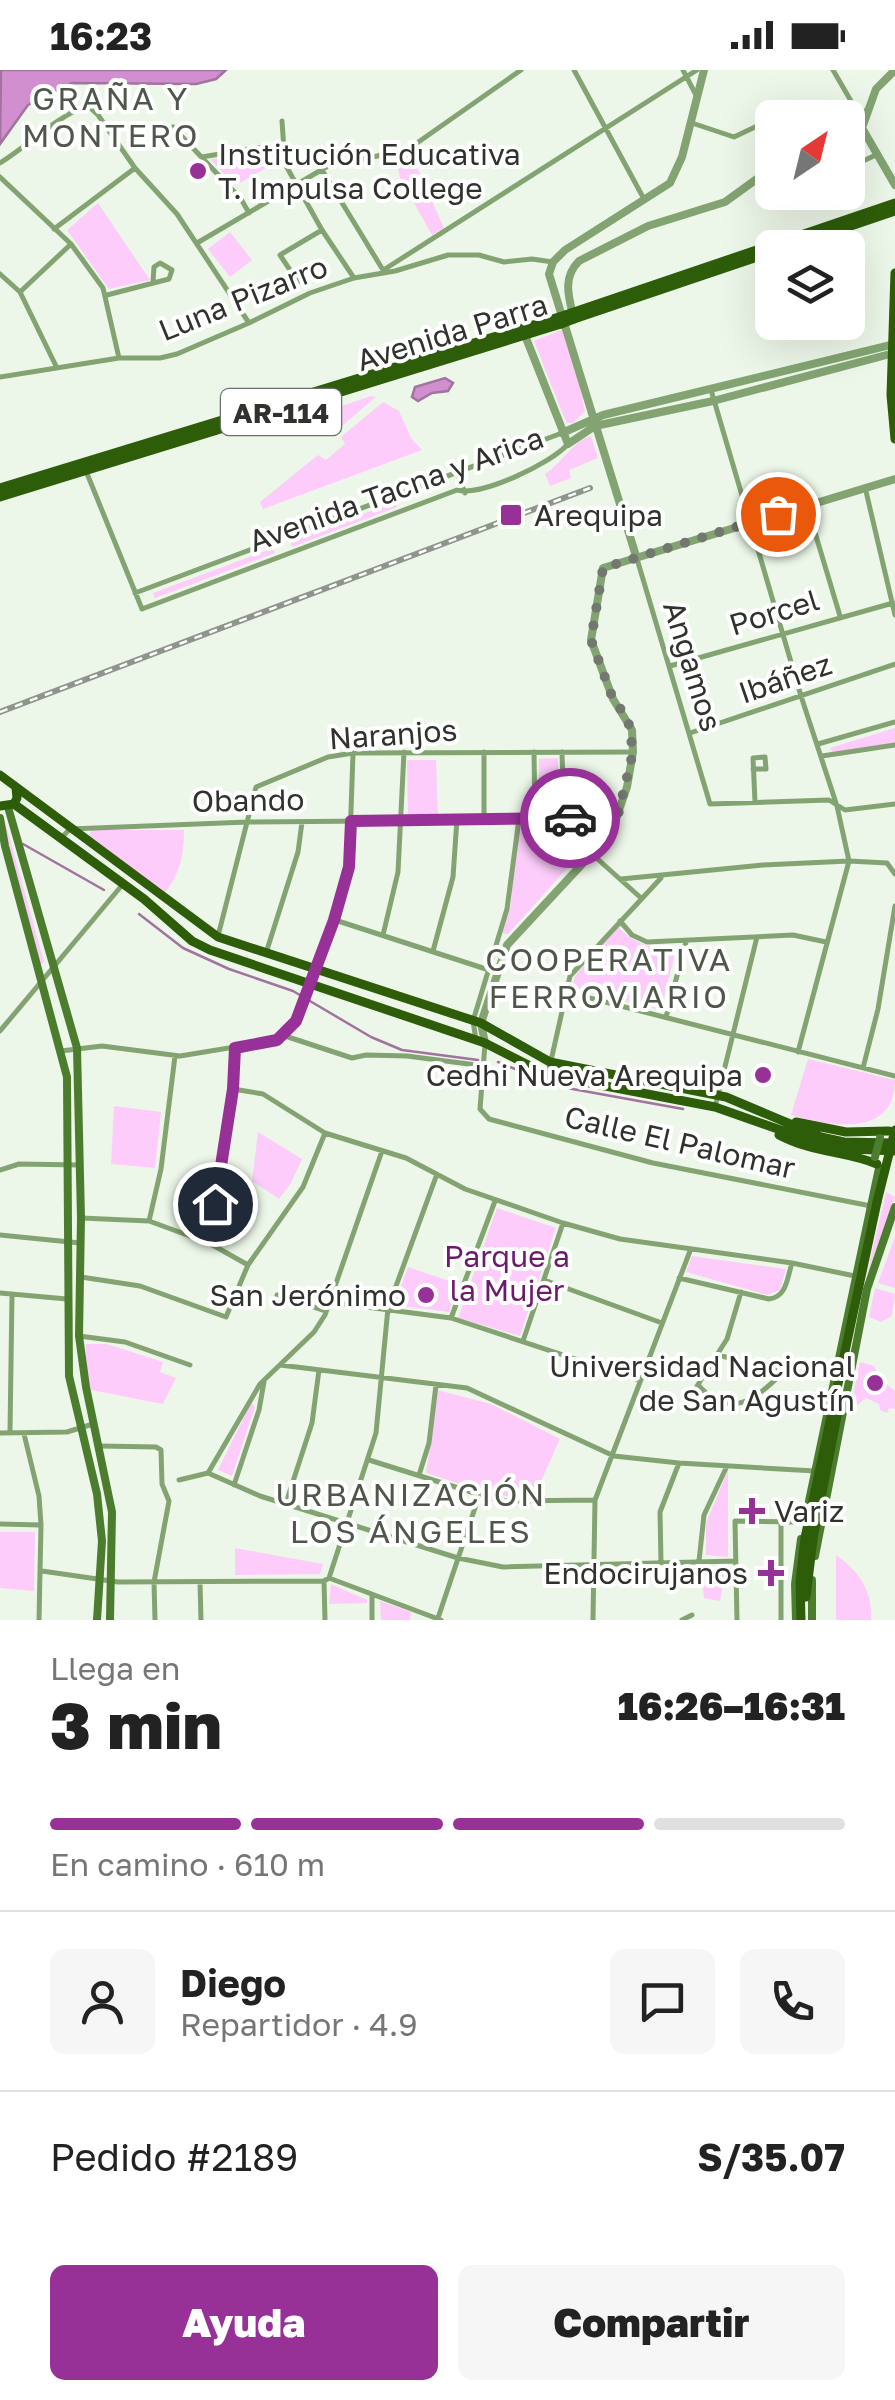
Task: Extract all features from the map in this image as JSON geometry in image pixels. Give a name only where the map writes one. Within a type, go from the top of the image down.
[{"type":"main road","name":"AR-114","points":[[573,316],[895,207]]},
{"type":"main road","name":"AR-114","points":[[834,230],[895,207]]},
{"type":"main road","name":"AR-114","points":[[573,316],[755,257]]},
{"type":"main road","points":[[895,273],[891,395],[895,438]]},
{"type":"main road","name":"Avenida Parra","points":[[0,496],[573,316]]},
{"type":"main road","name":"Avenida Parra","points":[[0,488],[85,467]]},
{"type":"main road","points":[[6,781],[17,798],[4,809],[2,845],[67,1077],[69,1376],[97,1494],[102,1541],[98,1620]]},
{"type":"main road","points":[[6,781],[202,947],[306,987],[482,1045],[548,1074],[715,1106],[832,1148],[895,1146]]},
{"type":"main road","points":[[4,809],[66,833],[218,937],[477,1022],[550,1062],[717,1094],[820,1137],[895,1146]]},
{"type":"main road","points":[[4,809],[77,1048],[79,1336],[112,1512],[110,1620]]},
{"type":"main road","points":[[30,938],[44,934]]},
{"type":"main road","points":[[769,1114],[846,1132],[890,1132]]},
{"type":"main road","points":[[764,1126],[810,1149],[877,1163],[895,1179]]},
{"type":"main road","points":[[804,1620],[800,1581],[805,1538],[890,1132]]},
{"type":"main road","points":[[877,1204],[877,1163],[890,1132]]},
{"type":"main road","points":[[804,1620],[795,1584],[804,1522],[855,1276],[895,1146]]},
{"type":"main road","points":[[804,1620],[867,1288],[895,1207]]},
{"type":"street","points":[[197,243],[340,161],[406,150],[521,70]]},
{"type":"street","points":[[574,70],[644,200]]},
{"type":"street","points":[[700,70],[697,97],[677,172],[658,193],[585,235],[554,262],[504,262],[460,253],[383,270],[685,73],[700,70]]},
{"type":"street","points":[[833,70],[850,100]]},
{"type":"street","points":[[894,182],[862,128],[876,88],[895,70]]},
{"type":"street","points":[[685,73],[697,97]]},
{"type":"street","points":[[0,163],[56,120],[87,105],[135,168],[177,214],[250,324]]},
{"type":"street","points":[[282,121],[286,164],[354,278]]},
{"type":"street","points":[[691,123],[734,137],[755,127]]},
{"type":"street","points":[[173,127],[249,212]]},
{"type":"street","points":[[202,157],[283,146]]},
{"type":"street","points":[[865,160],[878,154]]},
{"type":"street","points":[[54,229],[135,168]]},
{"type":"street","points":[[322,170],[383,270]]},
{"type":"street","points":[[0,177],[70,244],[106,296],[119,358]]},
{"type":"street","points":[[573,316],[568,279],[579,261],[662,221],[725,202],[755,180]]},
{"type":"street","points":[[298,282],[280,255],[322,230]]},
{"type":"street","points":[[20,292],[70,244]]},
{"type":"street","name":"Angamos","points":[[554,262],[549,274],[710,804],[755,802]]},
{"type":"street","points":[[106,296],[169,279],[172,270],[168,265],[160,263],[154,267],[152,282]]},
{"type":"street","name":"Luna Pizarro","points":[[0,377],[119,358],[177,354],[250,324],[310,293],[383,270]]},
{"type":"street","points":[[0,274],[20,292],[57,368]]},
{"type":"street","points":[[524,332],[568,444]]},
{"type":"street","name":"Avenida Tacna y Arica","points":[[894,349],[710,390],[594,423],[562,433],[136,593],[142,609],[457,490],[465,493],[543,465],[594,423],[713,400],[894,349]]},
{"type":"street","points":[[710,390],[837,806],[849,861],[798,1052]]},
{"type":"street","points":[[85,467],[136,593]]},
{"type":"street","points":[[457,474],[465,493]]},
{"type":"street","points":[[477,1022],[507,945],[611,833],[617,819],[633,752],[628,719],[613,699],[591,640],[600,574],[606,565],[895,479]]},
{"type":"street","points":[[865,487],[895,614]]},
{"type":"street","points":[[402,494],[408,509]]},
{"type":"street","points":[[807,506],[840,616]]},
{"type":"street","points":[[279,540],[285,554]]},
{"type":"street","name":"Porcel","points":[[669,666],[893,603]]},
{"type":"street","name":"Ibáñez","points":[[690,733],[895,664]]},
{"type":"street","points":[[818,744],[895,722]]},
{"type":"street","points":[[822,756],[895,745]]},
{"type":"street","points":[[382,935],[398,872],[404,752]]},
{"type":"street","points":[[484,752],[484,819]]},
{"type":"street","points":[[534,752],[535,818]]},
{"type":"street","points":[[562,752],[564,818]]},
{"type":"street","name":"Naranjos","points":[[218,937],[256,787],[328,757],[352,754],[633,752]]},
{"type":"street","points":[[61,1051],[102,1046],[175,1056],[277,1040],[296,1021],[334,920],[349,867],[352,754]]},
{"type":"street","points":[[753,769],[755,802],[828,800],[845,810],[895,804]]},
{"type":"street","points":[[433,951],[453,878],[457,819]]},
{"type":"street","points":[[282,1034],[352,1058],[406,1056],[484,1065],[477,1022],[507,908],[519,819]]},
{"type":"street","name":"Obando","points":[[66,833],[248,822],[617,819]]},
{"type":"street","points":[[266,952],[298,852],[302,822]]},
{"type":"street","points":[[592,854],[642,898]]},
{"type":"street","points":[[621,878],[849,861],[877,862],[893,871]]},
{"type":"street","points":[[548,1074],[570,976],[664,876]]},
{"type":"street","points":[[0,1031],[124,883]]},
{"type":"street","points":[[863,1068],[878,1009],[895,906]]},
{"type":"street","points":[[334,920],[489,970]]},
{"type":"street","points":[[620,922],[638,939],[686,942],[793,935],[826,942]]},
{"type":"street","points":[[715,1106],[757,938]]},
{"type":"street","points":[[666,1017],[686,942]]},
{"type":"street","points":[[566,992],[895,1076]]},
{"type":"street","points":[[209,1243],[233,1089],[235,1048]]},
{"type":"street","points":[[149,1220],[161,1169],[175,1056]]},
{"type":"street","name":"Calle El Palomar","points":[[484,1065],[482,1114],[489,1119],[654,1163],[877,1204]]},
{"type":"street","points":[[233,1089],[263,1094],[326,1133],[382,1150],[495,1202],[563,1223],[620,1239],[792,1263],[855,1276]]},
{"type":"street","points":[[79,1276],[140,1286],[226,1317],[248,1264],[303,1188],[326,1133]]},
{"type":"street","points":[[208,1473],[245,1404],[314,1332],[326,1311],[382,1150]]},
{"type":"street","points":[[0,1170],[19,1164],[80,1165]]},
{"type":"street","points":[[324,1620],[326,1579],[376,1433],[388,1308],[437,1174]]},
{"type":"street","points":[[452,1318],[495,1202]]},
{"type":"street","points":[[81,1218],[149,1220],[209,1243],[248,1264]]},
{"type":"street","points":[[523,1341],[563,1223]]},
{"type":"street","points":[[0,1235],[80,1243]]},
{"type":"street","points":[[592,1620],[595,1500],[690,1250]]},
{"type":"street","points":[[679,1278],[778,1298],[784,1292],[792,1263]]},
{"type":"street","points":[[544,1280],[662,1324]]},
{"type":"street","points":[[692,1394],[718,1355],[742,1292]]},
{"type":"street","points":[[0,1294],[68,1298]]},
{"type":"street","points":[[10,1432],[12,1294]]},
{"type":"street","points":[[277,1295],[326,1311]]},
{"type":"street","points":[[328,1302],[452,1318],[640,1380]]},
{"type":"street","points":[[79,1336],[125,1342],[190,1365]]},
{"type":"street","points":[[698,1385],[708,1396],[730,1404],[756,1400],[783,1372],[718,1355]]},
{"type":"street","points":[[280,1365],[467,1388],[614,1456],[679,1464],[814,1471]]},
{"type":"street","points":[[286,1503],[312,1423],[319,1370]]},
{"type":"street","points":[[234,1485],[265,1379]]},
{"type":"street","points":[[419,1476],[429,1443],[436,1385]]},
{"type":"street","points":[[0,1432],[67,1432],[93,1424]]},
{"type":"street","points":[[24,1434],[39,1496],[39,1620]]},
{"type":"street","points":[[100,1446],[160,1450],[162,1484],[168,1501],[154,1582],[155,1620]]},
{"type":"street","points":[[368,1459],[500,1501],[595,1500]]},
{"type":"street","points":[[661,1562],[660,1512],[679,1464]]},
{"type":"street","points":[[699,1561],[704,1515],[726,1466]]},
{"type":"street","points":[[179,1480],[208,1473],[286,1503],[458,1558],[503,1567],[736,1561]]},
{"type":"street","points":[[42,1571],[154,1582],[326,1579],[440,1619],[479,1496]]},
{"type":"street","points":[[736,1620],[735,1521],[804,1522]]},
{"type":"street","points":[[780,1521],[781,1620]]},
{"type":"street","points":[[0,1524],[41,1525]]},
{"type":"street","points":[[200,1582],[201,1620]]},
{"type":"street","points":[[372,1596],[372,1620]]},
{"type":"street","points":[[682,1620],[692,1614]]},
{"type":"green space","points":[[279,154],[280,160],[235,186],[210,159]]},
{"type":"green space","points":[[411,154],[444,228],[432,235],[400,178],[396,161]]},
{"type":"green space","points":[[98,203],[150,280],[109,289],[67,230]]},
{"type":"green space","points":[[230,232],[252,260],[230,277],[208,249]]},
{"type":"green space","points":[[564,329],[585,411],[573,423],[567,423],[563,415],[534,341]]},
{"type":"green space","points":[[376,397],[336,431],[328,423],[321,428],[315,415]]},
{"type":"green space","points":[[383,402],[399,411],[411,438],[422,450],[263,509],[260,502],[318,455],[326,460],[345,444],[341,437]]},
{"type":"green space","points":[[591,436],[598,458],[569,470],[571,478],[550,486],[545,474],[579,442]]},
{"type":"green space","points":[[395,502],[397,507],[292,547],[290,541]]},
{"type":"green space","points":[[273,548],[275,553],[155,598],[153,593]]},
{"type":"green space","points":[[895,728],[895,744],[832,752],[830,748]]},
{"type":"green space","points":[[558,758],[558,814],[539,813],[539,759]]},
{"type":"green space","points":[[407,760],[436,760],[438,814],[408,814]]},
{"type":"green space","points":[[5,821],[44,962],[40,965],[9,850]]},
{"type":"green space","points":[[515,824],[606,825],[508,934],[502,933],[511,905]]},
{"type":"green space","points":[[92,830],[184,830],[180,863],[165,893],[88,836]]},
{"type":"green space","points":[[617,926],[644,945],[676,949],[661,1010],[571,989],[575,976]]},
{"type":"green space","points":[[808,1059],[895,1080],[892,1099],[884,1112],[857,1124],[791,1115]]},
{"type":"green space","points":[[114,1106],[161,1112],[155,1168],[111,1164]]},
{"type":"green space","points":[[258,1132],[302,1159],[279,1199],[252,1181]]},
{"type":"green space","points":[[886,1192],[895,1197],[866,1278]]},
{"type":"green space","name":"Parque a la Mujer","points":[[497,1208],[556,1228],[520,1336],[458,1318]]},
{"type":"green space","points":[[895,1237],[895,1288],[878,1283]]},
{"type":"green space","points":[[692,1256],[786,1269],[780,1290],[768,1295],[686,1272]]},
{"type":"green space","name":"San Jerónimo","points":[[408,1267],[458,1284],[449,1312],[394,1305]]},
{"type":"green space","points":[[875,1288],[895,1294],[892,1316],[881,1322],[869,1317]]},
{"type":"green space","points":[[86,1344],[107,1344],[163,1362],[160,1372],[176,1378],[163,1404],[91,1390],[86,1373]]},
{"type":"green space","points":[[860,1362],[874,1366],[881,1380],[895,1391],[895,1409],[889,1408],[887,1413],[866,1398],[856,1406],[851,1405]]},
{"type":"green space","points":[[437,1390],[491,1404],[560,1439],[534,1497],[498,1496],[426,1473]]},
{"type":"green space","points":[[251,1403],[255,1407],[232,1476],[218,1470]]},
{"type":"green space","points":[[728,1470],[728,1557],[706,1555],[706,1523]]},
{"type":"green space","points":[[0,1532],[35,1532],[34,1591],[0,1588]]},
{"type":"green space","points":[[235,1548],[323,1564],[320,1574],[235,1575]]},
{"type":"green space","points":[[836,1555],[863,1583],[870,1600],[871,1620],[836,1620]]},
{"type":"green space","points":[[701,1571],[725,1573],[720,1601],[704,1598]]},
{"type":"green space","points":[[331,1584],[367,1600],[367,1603],[329,1604]]},
{"type":"green space","points":[[380,1601],[411,1612],[410,1620],[381,1620]]},
{"type":"shaded area","points":[[1,70],[226,70],[216,79],[196,84],[72,83],[28,105],[0,144]]},
{"type":"shaded area","points":[[445,378],[453,383],[448,391],[432,393],[418,401],[412,397],[415,387]]},
{"type":"waterway","points":[[23,844],[104,890]]},
{"type":"waterway","points":[[139,914],[183,948],[293,991],[371,1037],[402,1050],[478,1060]]},
{"type":"waterway","points":[[498,1062],[556,1086],[683,1109]]},
{"type":"railway","points":[[0,712],[590,488]]},
{"type":"way so far","points":[[570,818],[617,819],[633,752],[628,719],[613,699],[591,640],[603,568],[778,514]]},
{"type":"place","name":"Institución Educativa T. Impulsa College","points":[[198,171]]},
{"type":"place","name":"Arequipa","points":[[511,515]]},
{"type":"place","name":"Cedhi Nueva Arequipa","points":[[763,1075]]},
{"type":"place","name":"San Jerónimo","points":[[426,1295]]},
{"type":"place","name":"Universidad Nacional de San Agustín","points":[[875,1383]]},
{"type":"place","name":"Variz","points":[[752,1511]]},
{"type":"place","name":"Endocirujanos","points":[[771,1573]]},
{"type":"district","name":"GRAÑA Y MONTERO","points":[[111,116]]},
{"type":"district","name":"COOPERATIVA FERROVIARIO","points":[[609,978]]},
{"type":"district","name":"URBANIZACIÓN LOS ÁNGELES","points":[[411,1512]]},
{"type":"route","points":[[215,1204],[233,1089],[235,1048],[277,1040],[296,1021],[334,920],[349,867],[351,821],[570,818]]}]
